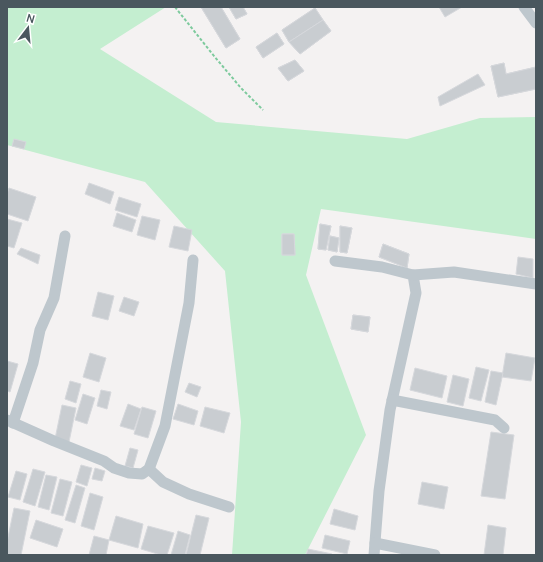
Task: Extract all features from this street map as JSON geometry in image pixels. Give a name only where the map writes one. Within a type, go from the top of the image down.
[{"type":"street","points":[[524,7],[536,23]]},
{"type":"street","points":[[65,236],[54,298],[40,330],[33,363],[10,422],[104,461],[114,468],[129,473],[142,474],[149,470],[165,426],[189,303],[192,260]]},
{"type":"street","points":[[335,261],[382,267],[413,275],[454,272],[536,284]]},
{"type":"street","points":[[374,555],[379,491],[392,400],[416,292],[413,275]]},
{"type":"street","points":[[392,400],[495,420],[504,428]]},
{"type":"street","points":[[149,470],[163,482],[189,494],[229,507]]},
{"type":"street","points":[[375,543],[435,555]]},
{"type":"path","points":[[175,7],[241,88],[263,110]]},
{"type":"green space","points":[[7,7],[166,7],[100,49],[216,122],[407,139],[480,118],[536,117],[536,239],[321,209],[306,275],[366,435],[305,555],[232,555],[241,422],[225,271],[145,182],[7,145]]},
{"type":"building","points":[[201,7],[221,7],[240,39],[226,48]]},
{"type":"building","points":[[201,7],[221,7],[240,39],[226,48]]},
{"type":"building","points":[[229,7],[243,7],[247,14],[236,19]]},
{"type":"building","points":[[229,7],[243,7],[247,14],[236,19]]},
{"type":"building","points":[[439,7],[462,7],[445,17]]},
{"type":"building","points":[[315,8],[323,20],[289,42],[282,30]]},
{"type":"building","points":[[315,8],[323,20],[289,42],[282,30]]},
{"type":"building","points":[[323,20],[331,31],[300,54],[289,42]]},
{"type":"building","points":[[323,20],[331,31],[300,54],[289,42]]},
{"type":"building","points":[[277,33],[284,44],[263,58],[256,47]]},
{"type":"building","points":[[277,33],[284,44],[263,58],[256,47]]},
{"type":"building","points":[[295,60],[304,71],[288,81],[278,68]]},
{"type":"building","points":[[295,60],[304,71],[288,81],[278,68]]},
{"type":"building","points":[[504,63],[506,74],[536,67],[536,89],[498,97],[491,66]]},
{"type":"building","points":[[504,63],[506,74],[536,67],[536,89],[498,97],[491,66]]},
{"type":"building","points":[[478,74],[485,85],[440,106],[438,97]]},
{"type":"building","points":[[14,139],[26,142],[24,149],[12,146]]},
{"type":"building","points":[[89,183],[114,192],[110,204],[85,194]]},
{"type":"building","points":[[9,188],[36,197],[28,221],[7,214],[7,194]]},
{"type":"building","points":[[119,197],[141,204],[137,217],[115,210]]},
{"type":"building","points":[[117,213],[136,220],[132,232],[113,226]]},
{"type":"building","points":[[142,216],[160,220],[155,240],[137,235]]},
{"type":"building","points":[[7,219],[22,223],[14,248],[7,246]]},
{"type":"building","points":[[320,224],[331,226],[326,250],[318,249]]},
{"type":"building","points":[[320,224],[331,226],[326,250],[318,249]]},
{"type":"building","points":[[174,226],[192,230],[188,251],[169,247]]},
{"type":"building","points":[[340,226],[352,228],[347,253],[340,252]]},
{"type":"building","points":[[340,226],[352,228],[347,253],[340,252]]},
{"type":"building","points":[[282,234],[294,234],[295,255],[282,255]]},
{"type":"building","points":[[282,234],[294,234],[295,255],[282,255]]},
{"type":"building","points":[[330,236],[339,238],[337,252],[328,250]]},
{"type":"building","points":[[330,236],[339,238],[337,252],[328,250]]},
{"type":"building","points":[[383,244],[409,254],[407,268],[379,257]]},
{"type":"building","points":[[383,244],[409,254],[407,268],[379,257]]},
{"type":"building","points":[[21,248],[40,255],[38,264],[17,254]]},
{"type":"building","points":[[518,257],[533,259],[533,278],[516,274]]},
{"type":"building","points":[[98,292],[114,296],[108,320],[92,316]]},
{"type":"building","points":[[124,297],[139,302],[134,316],[119,311]]},
{"type":"building","points":[[353,315],[370,317],[368,332],[351,329]]},
{"type":"building","points":[[353,315],[370,317],[368,332],[351,329]]},
{"type":"building","points":[[90,353],[106,358],[99,382],[83,377]]},
{"type":"building","points":[[506,353],[535,358],[531,381],[502,377]]},
{"type":"building","points":[[7,361],[18,364],[10,392],[7,391]]},
{"type":"building","points":[[476,367],[489,370],[481,401],[469,398]]},
{"type":"building","points":[[415,368],[447,376],[442,398],[410,390]]},
{"type":"building","points":[[491,371],[503,373],[496,405],[485,402]]},
{"type":"building","points":[[453,375],[469,379],[463,406],[447,402]]},
{"type":"building","points":[[70,381],[81,384],[76,403],[65,399]]},
{"type":"building","points":[[189,383],[201,387],[197,397],[185,392]]},
{"type":"building","points":[[101,390],[111,392],[107,409],[97,406]]},
{"type":"building","points":[[83,394],[95,398],[87,424],[75,420]]},
{"type":"building","points":[[128,404],[141,409],[134,430],[120,426]]},
{"type":"building","points":[[178,404],[198,411],[194,425],[173,419]]},
{"type":"building","points":[[62,405],[76,408],[69,442],[55,439]]},
{"type":"building","points":[[142,407],[156,411],[148,438],[134,434]]},
{"type":"building","points":[[205,407],[230,413],[224,433],[200,426]]},
{"type":"building","points":[[491,432],[514,435],[505,499],[481,496]]},
{"type":"building","points":[[130,448],[138,450],[133,468],[125,466]]},
{"type":"building","points":[[81,465],[92,468],[87,486],[76,482]]},
{"type":"building","points":[[95,468],[105,471],[102,481],[92,479]]},
{"type":"building","points":[[33,469],[45,472],[35,506],[23,502]]},
{"type":"building","points":[[16,471],[27,474],[20,500],[8,497]]},
{"type":"building","points":[[46,475],[57,477],[49,510],[38,507]]},
{"type":"building","points":[[60,479],[72,482],[63,516],[51,513]]},
{"type":"building","points":[[422,482],[448,487],[444,509],[418,504]]},
{"type":"building","points":[[76,485],[85,488],[75,523],[65,520]]},
{"type":"building","points":[[90,493],[103,497],[94,530],[81,526]]},
{"type":"building","points":[[14,508],[30,511],[21,555],[7,555],[7,542]]},
{"type":"building","points":[[334,509],[358,516],[355,530],[330,524]]},
{"type":"building","points":[[196,515],[209,518],[200,555],[186,555]]},
{"type":"building","points":[[116,516],[143,524],[138,548],[109,540]]},
{"type":"building","points":[[36,520],[63,529],[57,547],[30,538]]},
{"type":"building","points":[[488,525],[506,528],[503,555],[484,555]]},
{"type":"building","points":[[148,526],[174,533],[167,555],[161,555],[141,549]]},
{"type":"building","points":[[178,531],[190,535],[185,555],[171,555]]},
{"type":"building","points":[[325,535],[350,541],[347,554],[322,548]]},
{"type":"building","points":[[94,536],[109,540],[106,555],[89,555]]},
{"type":"building","points":[[308,549],[332,554],[332,555],[306,555]]}]
